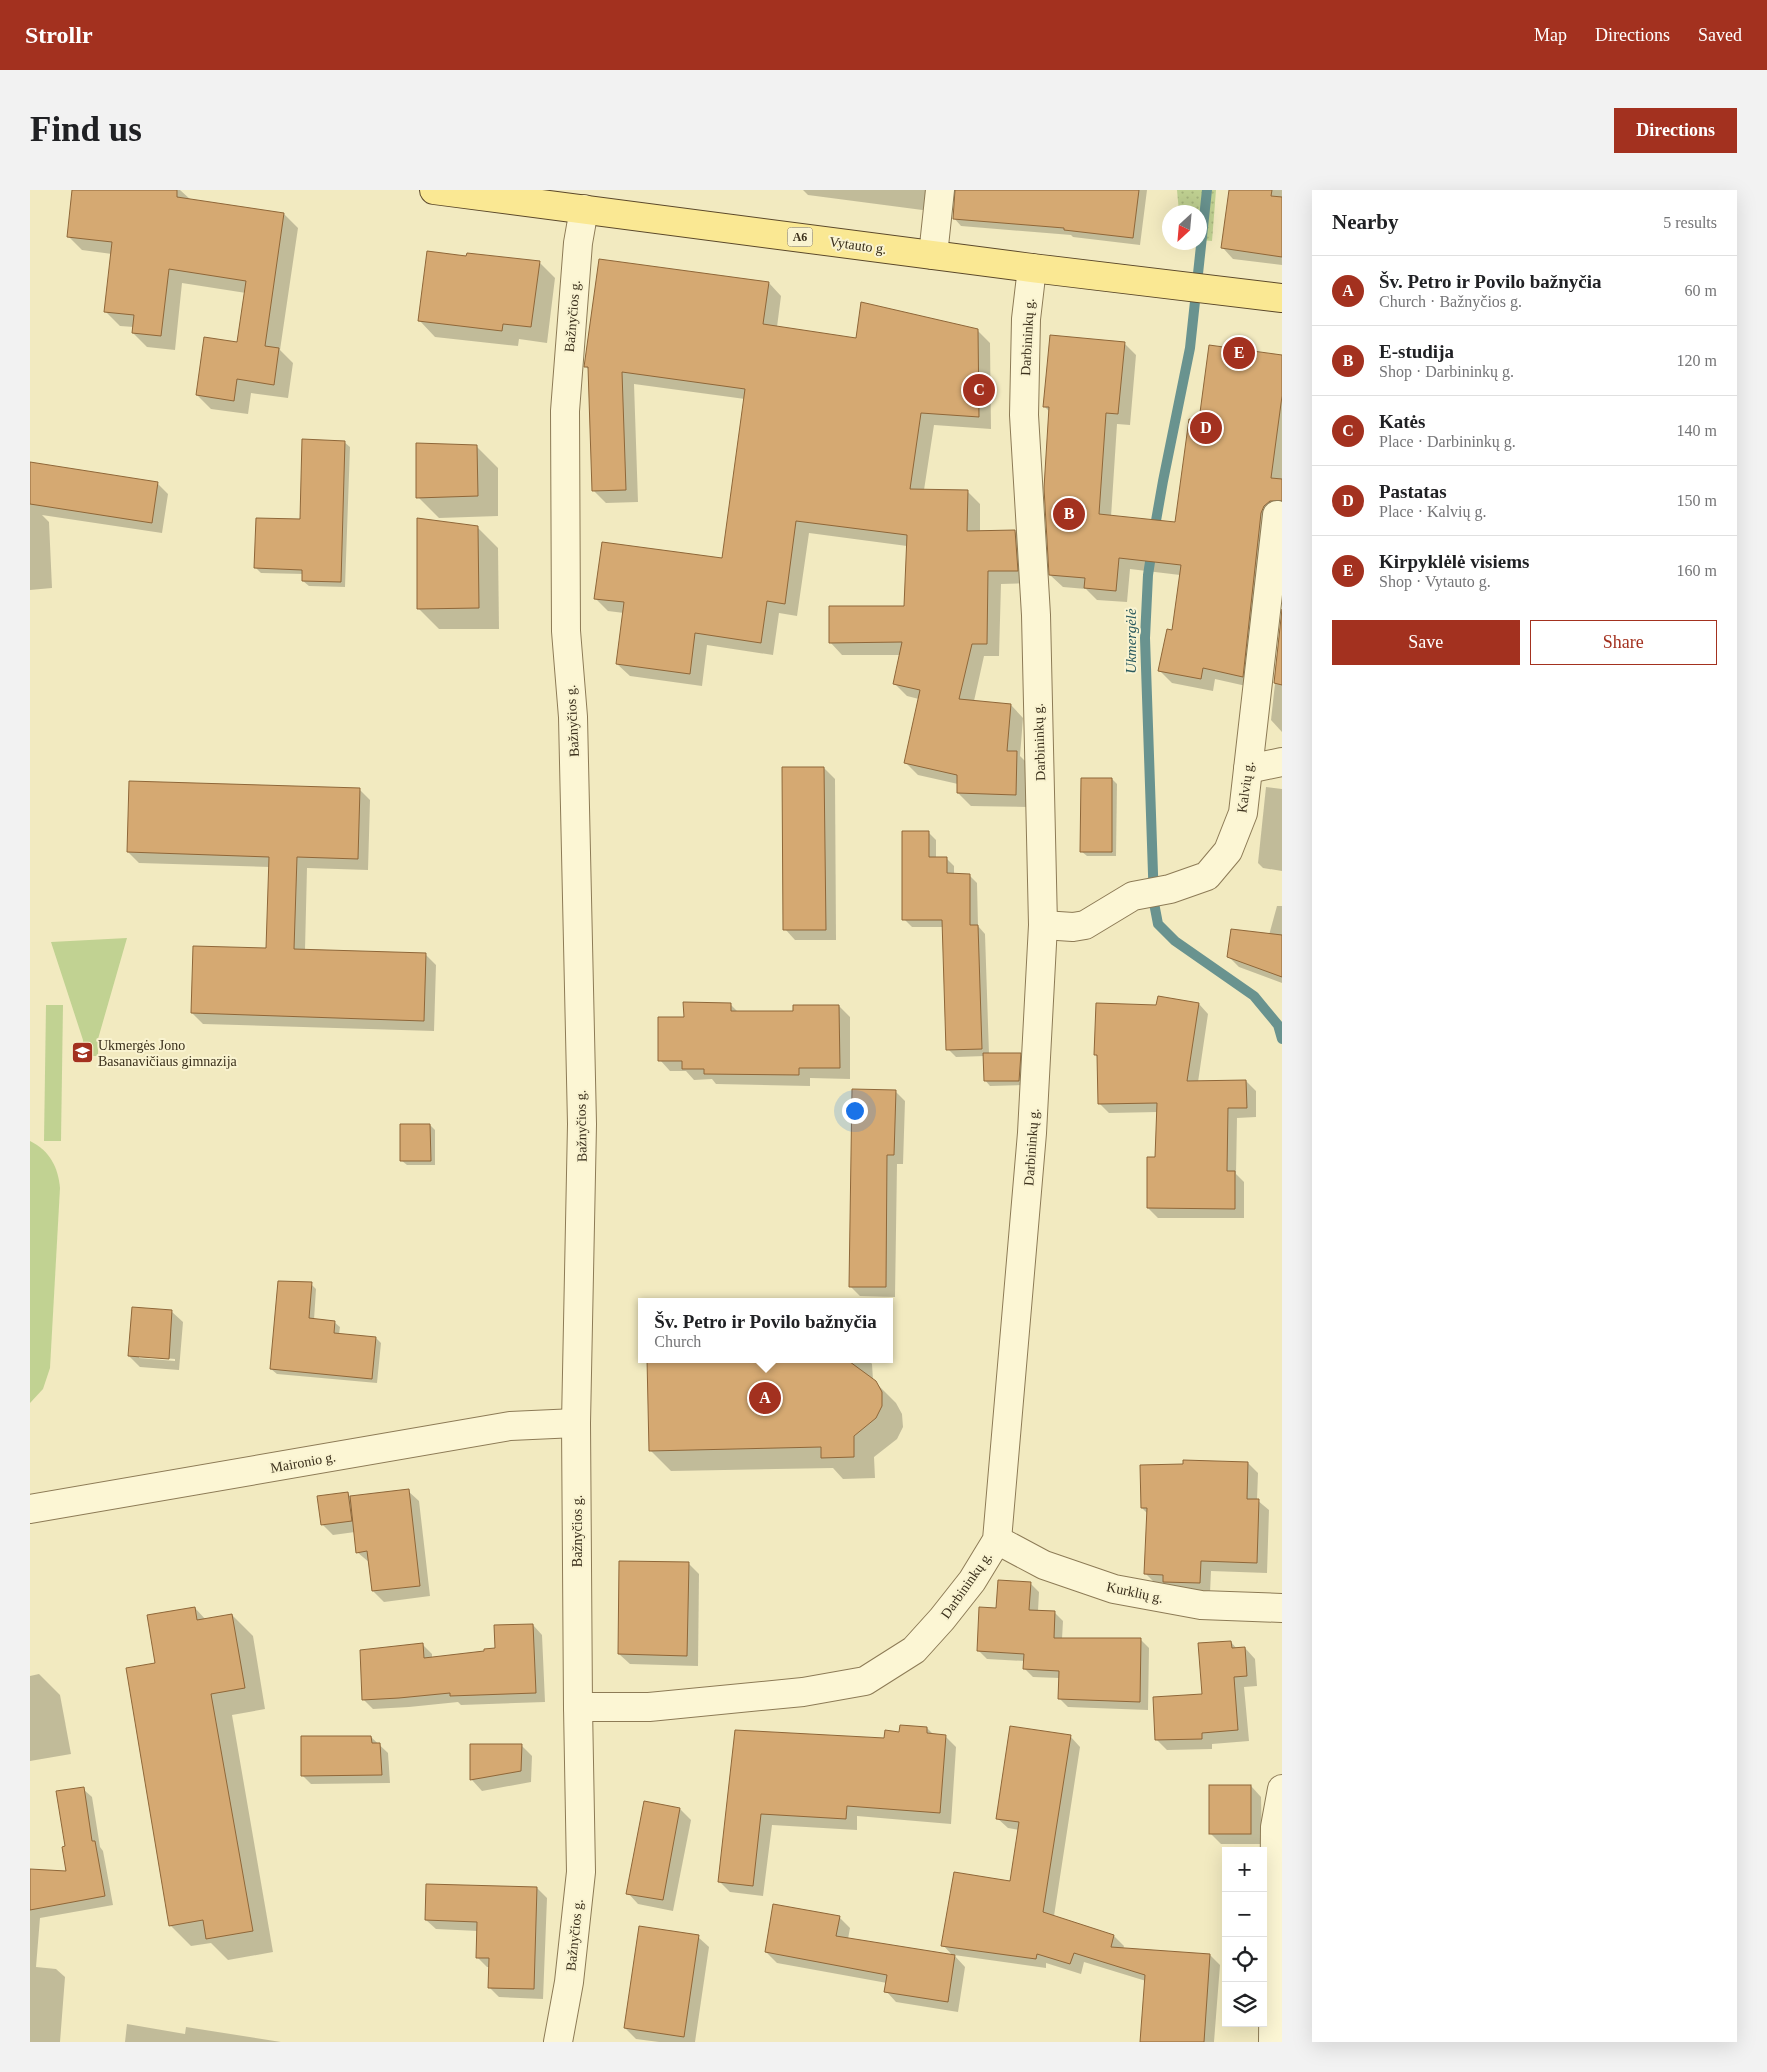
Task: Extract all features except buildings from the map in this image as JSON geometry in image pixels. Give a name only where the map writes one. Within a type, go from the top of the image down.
[{"type":"main road","name":"Vytauto g.","points":[[434,190],[1032,268],[1282,298]]},
{"type":"street","points":[[932,255],[940,190]]},
{"type":"street","name":"Bažnyčios g.","points":[[558,2042],[569,1982],[581,1872],[576,1423],[582,1124],[573,717],[566,631],[565,411],[578,243],[584,209]]},
{"type":"street","name":"Darbininkų g.","points":[[578,1707],[649,1707],[804,1692],[865,1681],[914,1650],[972,1581],[997,1540],[1032,1133],[1043,925],[1036,615],[1024,415],[1026,319],[1032,268]]},
{"type":"street","name":"Kalvių g.","points":[[1043,925],[1073,927],[1085,925],[1134,896],[1170,889],[1207,876],[1228,851],[1243,814],[1248,769],[1274,621],[1277,515]]},
{"type":"street","points":[[1248,769],[1282,762]]},
{"type":"street","name":"Maironio g.","points":[[30,1510],[510,1426],[576,1423]]},
{"type":"street","name":"Kurklių g.","points":[[997,1540],[1044,1565],[1114,1589],[1201,1605],[1282,1608]]},
{"type":"street","points":[[1273,2042],[1275,1827],[1282,1789]]},
{"type":"green space","points":[[1177,190],[1216,190],[1212,241],[1207,241],[1207,205],[1178,205]]},
{"type":"green space","points":[[127,938],[98,1039],[98,1056],[82,1056],[83,1040],[51,942]]},
{"type":"green space","points":[[46,1005],[63,1005],[61,1141],[44,1141]]},
{"type":"green space","points":[[30,1141],[43,1150],[52,1160],[60,1188],[50,1368],[43,1389],[30,1403]]},
{"type":"waterway","name":"Ukmergėlė","points":[[1154,532],[1190,348],[1207,190]]},
{"type":"waterway","name":"Ukmergėlė","points":[[1152,549],[1148,575],[1145,638],[1154,903],[1158,924],[1175,941],[1254,996],[1278,1025],[1282,1039]]},
{"type":"place","name":"Kirpyklėlė visiems","points":[[1239,353]]},
{"type":"place","name":"Katės","points":[[979,390]]},
{"type":"place","name":"Pastatas","points":[[1206,428]]},
{"type":"place","name":"E-studija","points":[[1069,514]]},
{"type":"place","name":"Ukmergės Jono Basanavičiaus gimnazija","points":[[82,1053]]},
{"type":"place","name":"Šv. Petro ir Povilo bažnyčia","points":[[765,1398]]}]
